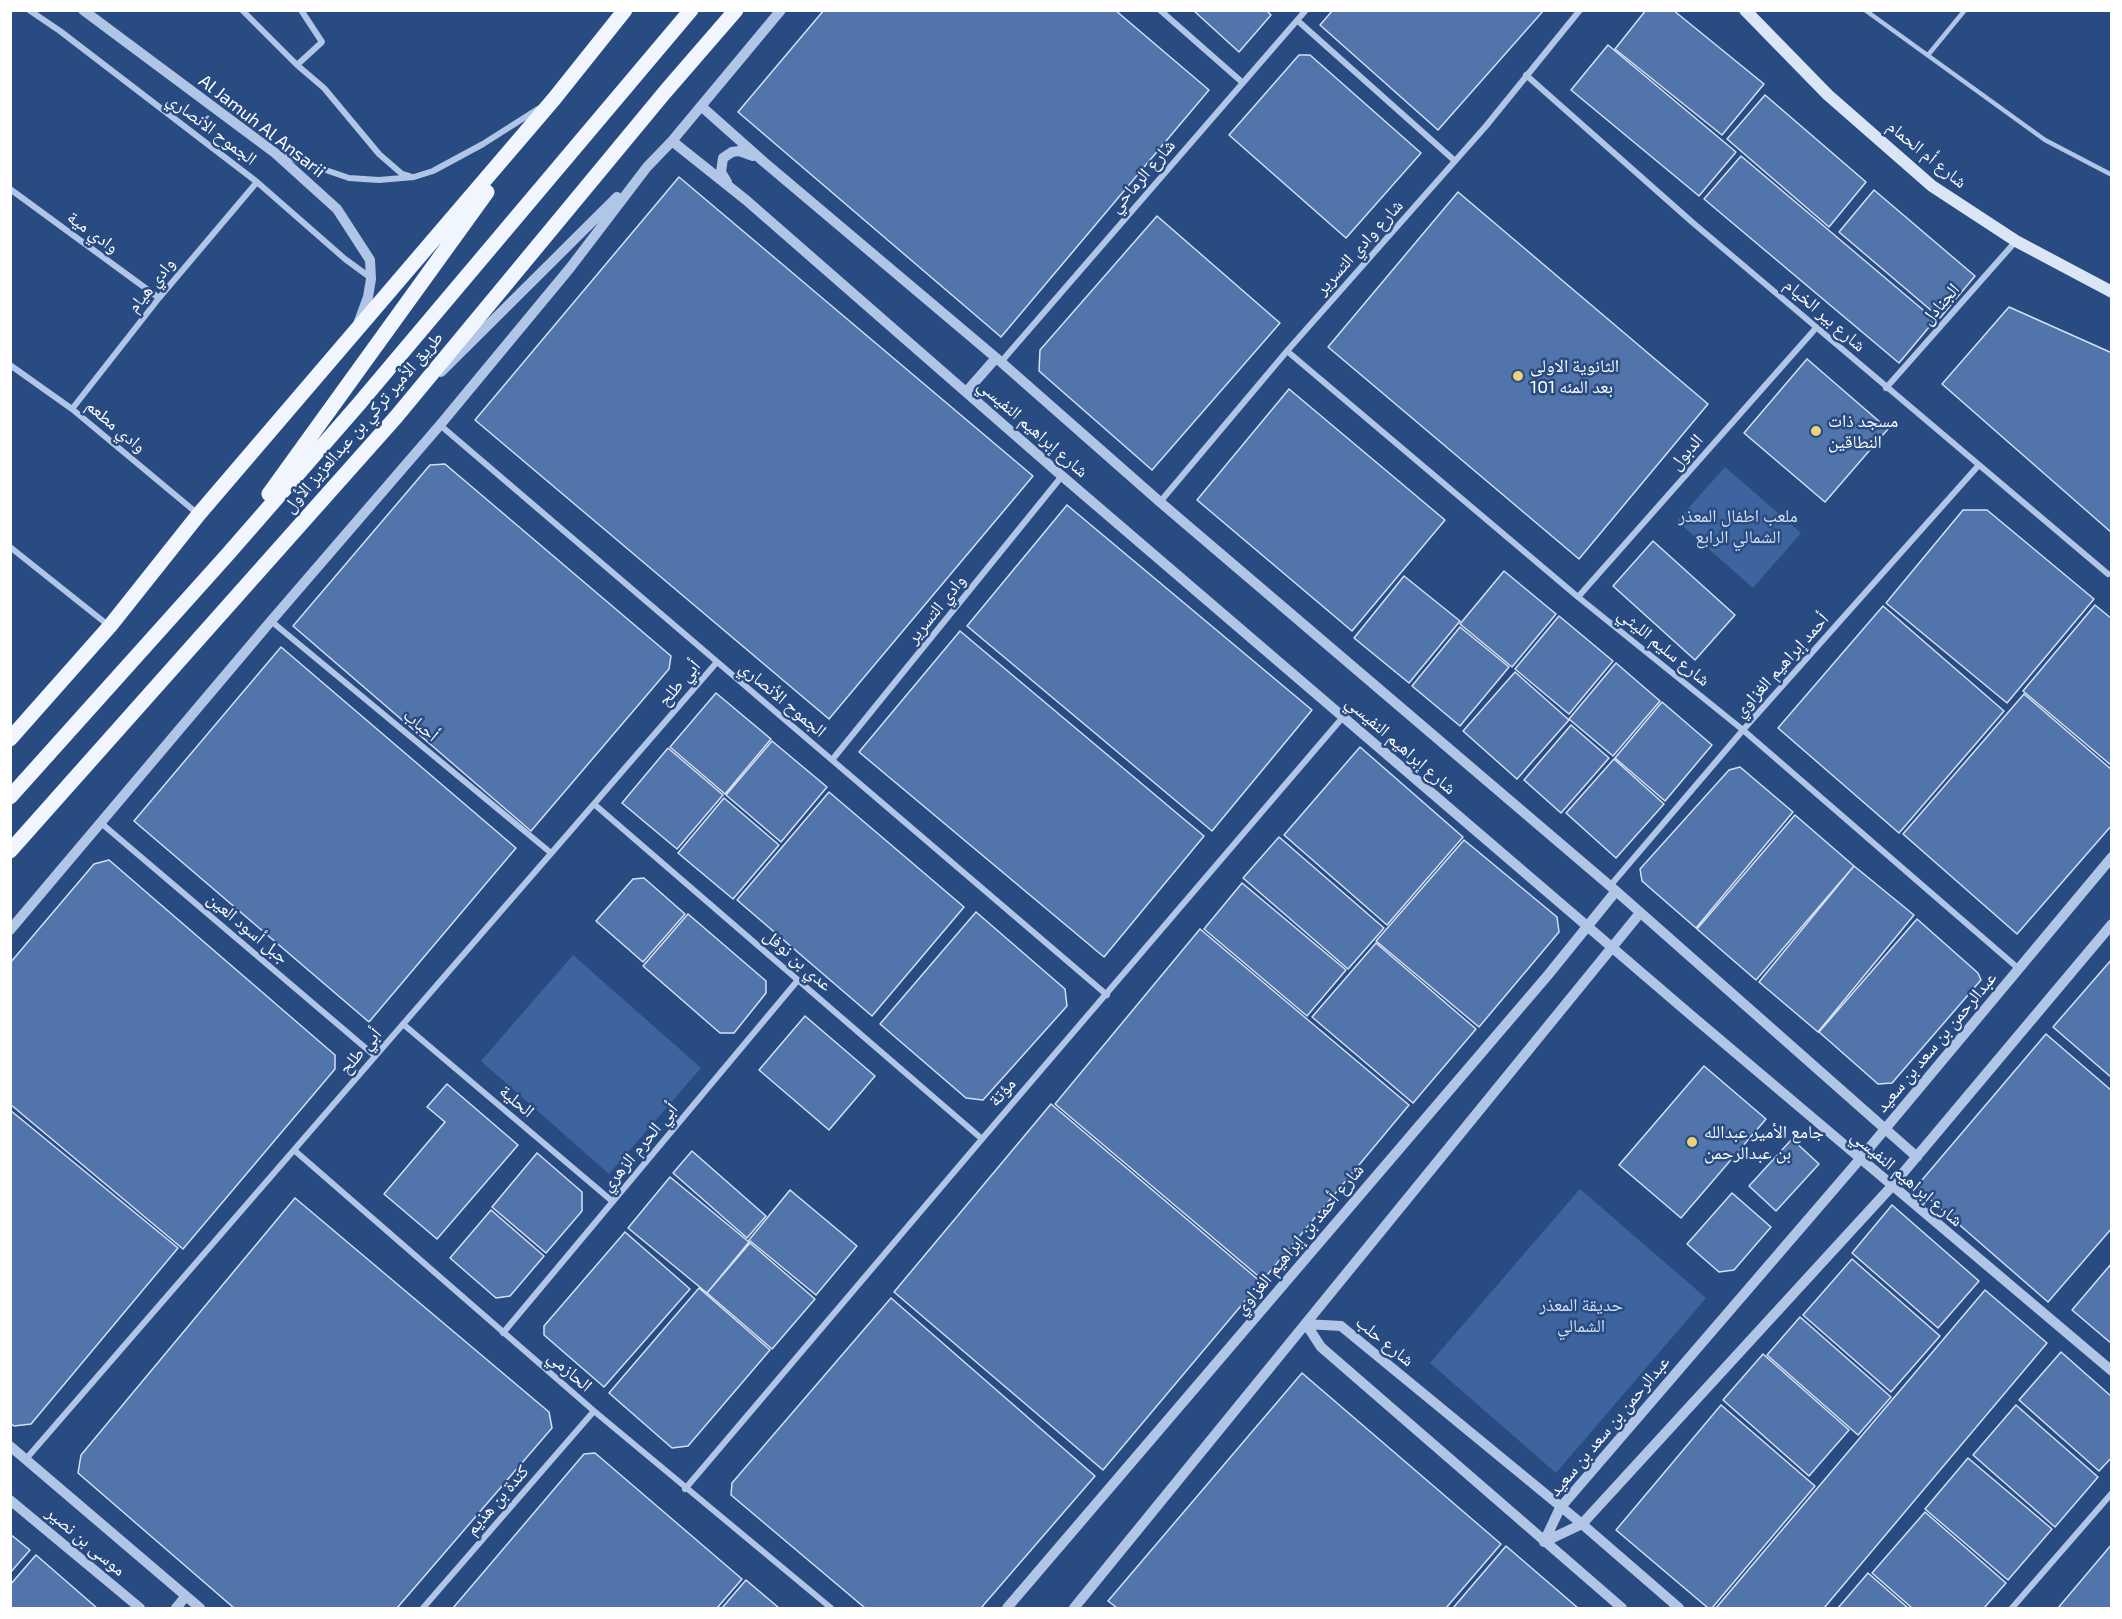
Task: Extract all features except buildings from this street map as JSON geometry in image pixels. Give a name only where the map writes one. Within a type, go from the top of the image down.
[{"type":"main road","name":"طريق الأمير تركي بن عبدالعزيز الأول","points":[[10,797],[358,405],[691,10]]},
{"type":"main road","name":"طريق الأمير تركي بن عبدالعزيز الأول","points":[[10,851],[396,417],[665,92],[736,10]]},
{"type":"main road","name":"شارع أم الحمام","points":[[1745,10],[1828,95],[1932,186],[2016,241],[2112,292]]},
{"type":"main road","points":[[228,554],[300,448],[554,99],[623,11]]},
{"type":"main road","points":[[10,739],[110,626],[199,514],[554,99]]},
{"type":"street","name":"الجموح الأنصاري","points":[[29,10],[60,31],[257,182],[371,279]]},
{"type":"street","name":"Al Jamuh Al Ansarii","points":[[83,10],[275,153],[337,209],[370,260],[371,279],[368,297],[354,333]]},
{"type":"street","points":[[242,10],[297,65],[324,88],[379,154],[402,174],[414,177]]},
{"type":"street","points":[[297,65],[322,42],[301,10]]},
{"type":"street","points":[[1160,10],[1243,83]]},
{"type":"street","name":"شارع الرماحي","points":[[999,360],[1306,10]]},
{"type":"street","name":"شارع وادي التسرير","points":[[1160,502],[1287,351],[1486,126],[1580,10]]},
{"type":"street","points":[[396,417],[672,141],[781,11]]},
{"type":"street","points":[[1298,21],[1455,161]]},
{"type":"street","name":"شارع بير الخيام","points":[[1526,75],[1816,328],[2108,574]]},
{"type":"street","points":[[275,153],[349,178],[379,180],[414,177],[433,171],[483,144],[554,99]]},
{"type":"street","name":"شارع إبراهيم النفيسي","points":[[701,106],[999,360],[1160,502],[1613,888],[1917,1157]]},
{"type":"street","name":"شارع إبراهيم النفيسي","points":[[672,141],[746,200],[1062,476],[1587,927],[2112,1371]]},
{"type":"street","points":[[746,200],[725,180],[721,172],[723,158],[732,152],[739,151],[764,162]]},
{"type":"street","points":[[10,930],[440,425],[570,268],[647,167]]},
{"type":"street","name":"وادي هيام","points":[[72,409],[159,298],[257,182]]},
{"type":"street","name":"وادي مية","points":[[10,189],[159,298]]},
{"type":"street","name":"الجنادل","points":[[1886,388],[2016,241]]},
{"type":"street","name":"الدبول","points":[[1578,597],[1816,328]]},
{"type":"street","name":"شارع سليم الليثي","points":[[1287,351],[1578,597],[1743,730],[2019,969]]},
{"type":"street","points":[[966,392],[999,360]]},
{"type":"street","name":"وادي مطعم","points":[[10,365],[72,409],[199,514]]},
{"type":"street","name":"الجموح الأنصاري","points":[[440,425],[1107,995]]},
{"type":"street","name":"أحمد إبراهيم الغزاوي","points":[[1613,888],[1743,730],[1978,466]]},
{"type":"street","name":"وادي التسرير","points":[[832,760],[1062,476]]},
{"type":"street","points":[[10,547],[110,626]]},
{"type":"street","name":"أحباب","points":[[271,621],[551,853]]},
{"type":"street","name":"أبي طلح","points":[[26,1459],[717,662]]},
{"type":"street","name":"مؤتة","points":[[686,1489],[1343,717]]},
{"type":"street","name":"عدي بن نوفل","points":[[594,804],[982,1139]]},
{"type":"street","name":"جبل أسود العين","points":[[101,823],[375,1056]]},
{"type":"street","name":"عبدالرحمن بن سعد بن سعيد","points":[[1544,1542],[1560,1508],[1860,1159],[2112,858]]},
{"type":"street","name":"شارع أحمد بن إبراهيم الغزاوي","points":[[1007,1608],[1587,927],[1613,888]]},
{"type":"street","points":[[1074,1608],[1640,913]]},
{"type":"street","points":[[1544,1542],[1582,1524],[1892,1186],[2112,924]]},
{"type":"street","name":"أبي الحرم الزهري","points":[[503,1333],[798,980]]},
{"type":"street","name":"الحلية","points":[[403,1024],[612,1201]]},
{"type":"street","name":"الحازمي","points":[[294,1150],[594,1412],[831,1608]]},
{"type":"street","points":[[1306,1324],[1321,1347],[1622,1608]]},
{"type":"street","name":"شارع حلب","points":[[1306,1324],[1341,1326],[1582,1524],[1679,1608]]},
{"type":"street","name":"كندة بن هذيم","points":[[423,1608],[594,1412]]},
{"type":"street","points":[[10,1446],[200,1608]]},
{"type":"street","points":[[2012,1608],[2112,1493]]},
{"type":"street","name":"موسى بن نصير","points":[[10,1500],[140,1608]]},
{"type":"street","points":[[176,1608],[186,1596]]},
{"type":"lane","points":[[1865,10],[2045,140],[2112,175]]},
{"type":"lane","points":[[1928,55],[1965,10]]},
{"type":"green space","name":"ملعب اطفال المعذر الشمالي الرابع","points":[[1725,467],[1801,533],[1753,588],[1677,521]]},
{"type":"green space","points":[[573,955],[701,1068],[609,1174],[481,1061]]},
{"type":"green space","name":"حديقة المعذر الشمالي","points":[[1580,1189],[1706,1298],[1556,1473],[1430,1363]]},
{"type":"place","name":"الثانوية الاولى بعد المئه 101","points":[[1518,376]]},
{"type":"place","name":"مسجد ذات النطاقين","points":[[1816,431]]},
{"type":"place","name":"جامع الأمير عبدالله بن عبدالرحمن","points":[[1692,1142]]}]
